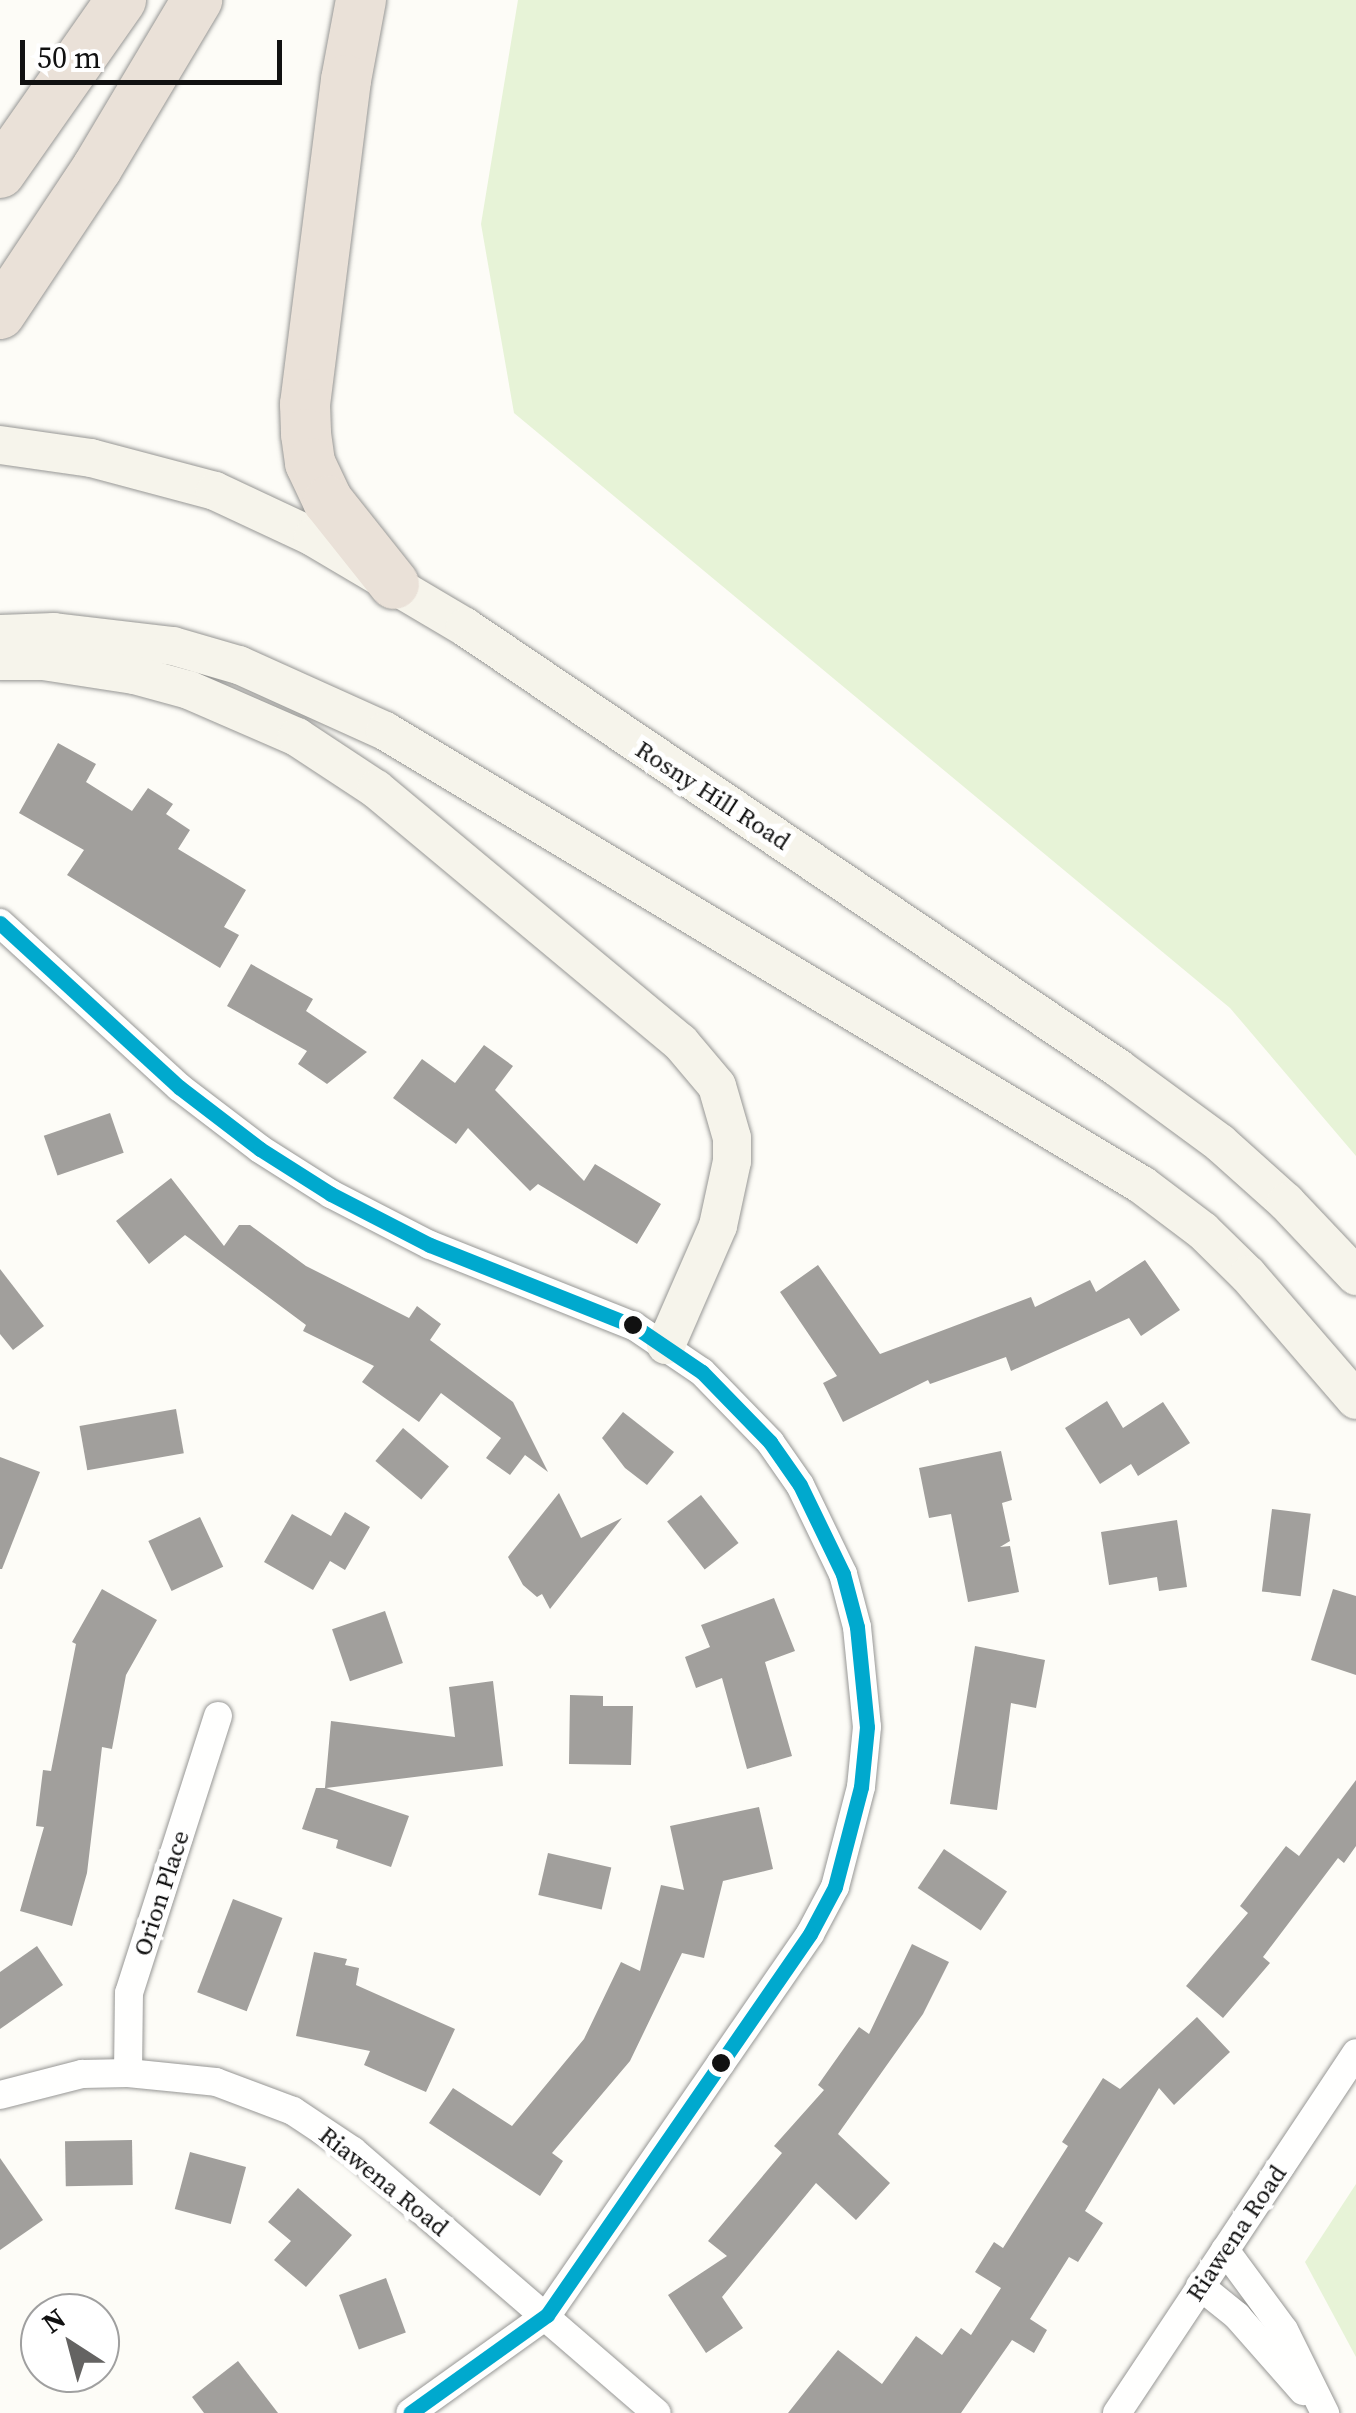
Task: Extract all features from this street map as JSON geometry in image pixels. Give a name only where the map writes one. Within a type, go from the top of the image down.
[{"type":"highway","points":[[0,173],[121,0]]},
{"type":"highway","points":[[0,314],[97,168],[197,0]]},
{"type":"highway","points":[[361,0],[346,80],[306,434],[310,463],[328,502],[394,584]]},
{"type":"main road","name":"Rosny Hill Road","points":[[0,444],[91,458],[214,491],[313,537],[465,627],[1118,1068],[1220,1143],[1286,1202],[1356,1276]]},
{"type":"main road","points":[[0,634],[54,632],[173,646],[239,665],[385,731],[1142,1185],[1204,1231],[1248,1275],[1356,1400]]},
{"type":"main road","points":[[0,661],[43,660],[134,674],[189,690],[296,738],[376,789],[680,1042],[716,1086],[732,1138],[732,1161],[718,1226],[666,1345]]},
{"type":"street","points":[[0,923],[179,1087],[274,1158],[386,1224],[604,1311],[666,1345],[742,1410],[770,1442],[826,1534],[852,1610],[866,1682],[867,1727],[861,1787],[835,1887],[810,1934],[546,2316],[410,2413]]},
{"type":"street","name":"Orion Place","points":[[128,2073],[125,2023],[129,1993],[218,1716]]},
{"type":"street","name":"Riawena Road","points":[[1117,2413],[1356,2053]]},
{"type":"street","name":"Riawena Road","points":[[0,2095],[82,2074],[128,2073],[216,2082],[293,2110],[353,2150],[656,2413]]},
{"type":"street","points":[[1225,2250],[1284,2330],[1322,2413]]},
{"type":"street","points":[[1200,2286],[1264,2344],[1322,2413]]},
{"type":"green space","points":[[518,0],[1356,0],[1356,1156],[1230,1008],[514,413],[481,224]]},
{"type":"green space","points":[[1356,2184],[1356,2357],[1305,2262]]},
{"type":"building","points":[[58,743],[96,764],[86,782],[132,811],[148,788],[173,804],[166,814],[190,830],[178,849],[246,890],[224,927],[239,935],[220,968],[67,875],[84,850],[19,813]]},
{"type":"building","points":[[251,964],[313,999],[306,1011],[367,1052],[327,1084],[298,1064],[307,1051],[227,1006]]},
{"type":"building","points":[[484,1045],[513,1066],[495,1090],[584,1181],[595,1164],[661,1204],[637,1244],[538,1184],[530,1191],[468,1128],[456,1144],[393,1098],[422,1059],[455,1083]]},
{"type":"building","points":[[110,1113],[124,1153],[57,1176],[44,1136]]},
{"type":"building","points":[[171,1178],[224,1246],[239,1225],[250,1225],[306,1266],[409,1318],[417,1306],[441,1324],[430,1340],[513,1402],[548,1472],[525,1455],[510,1475],[486,1458],[501,1438],[441,1393],[419,1422],[362,1382],[374,1366],[303,1331],[306,1325],[185,1235],[149,1264],[116,1221]]},
{"type":"building","points":[[1145,1260],[1180,1310],[1141,1336],[1129,1318],[1011,1371],[1006,1357],[930,1384],[928,1380],[843,1422],[823,1383],[837,1376],[780,1292],[818,1265],[880,1354],[1031,1297],[1035,1307],[1090,1280],[1096,1292]]},
{"type":"building","points":[[0,1269],[44,1326],[13,1350],[0,1334]]},
{"type":"building","points":[[1107,1401],[1123,1428],[1163,1402],[1190,1443],[1138,1476],[1131,1464],[1100,1484],[1065,1428]]},
{"type":"building","points":[[176,1409],[184,1453],[87,1470],[79,1426]]},
{"type":"building","points":[[623,1412],[674,1452],[647,1485],[625,1468],[602,1438]]},
{"type":"building","points":[[403,1428],[449,1467],[421,1500],[375,1461]]},
{"type":"building","points":[[1001,1451],[1012,1500],[1002,1503],[1010,1541],[1000,1547],[1010,1546],[1019,1592],[968,1602],[951,1514],[929,1518],[919,1468]]},
{"type":"building","points":[[0,1457],[40,1472],[2,1569],[0,1569]]},
{"type":"building","points":[[559,1493],[581,1538],[622,1518],[550,1609],[542,1594],[537,1597],[523,1585],[508,1557]]},
{"type":"building","points":[[701,1495],[739,1543],[705,1570],[667,1521]]},
{"type":"building","points":[[1272,1509],[1311,1514],[1301,1596],[1262,1591]]},
{"type":"building","points":[[345,1512],[370,1527],[345,1570],[330,1561],[313,1590],[264,1562],[292,1514],[331,1536]]},
{"type":"building","points":[[200,1517],[223,1567],[172,1591],[148,1541]]},
{"type":"building","points":[[1177,1520],[1187,1587],[1159,1591],[1157,1577],[1109,1585],[1101,1532]]},
{"type":"building","points":[[102,1589],[157,1620],[126,1675],[112,1749],[102,1747],[87,1873],[72,1926],[20,1911],[44,1827],[36,1826],[43,1770],[51,1771],[76,1644],[72,1642]]},
{"type":"building","points":[[1333,1589],[1356,1596],[1356,1675],[1311,1660]]},
{"type":"building","points":[[774,1598],[795,1651],[765,1662],[792,1756],[747,1769],[722,1678],[696,1688],[685,1657],[710,1647],[701,1625]]},
{"type":"building","points":[[385,1611],[403,1663],[350,1681],[332,1629]]},
{"type":"building","points":[[975,1646],[1045,1660],[1036,1708],[1011,1703],[997,1810],[950,1804]]},
{"type":"building","points":[[493,1681],[503,1766],[326,1788],[409,1816],[391,1867],[336,1848],[338,1840],[302,1829],[316,1788],[325,1788],[331,1721],[455,1737],[449,1687]]},
{"type":"building","points":[[570,1695],[603,1696],[603,1706],[633,1706],[631,1765],[569,1764]]},
{"type":"building","points":[[1356,1780],[1356,1846],[1344,1863],[1338,1858],[1263,1957],[1270,1963],[1223,2018],[1186,1986],[1248,1913],[1240,1906],[1286,1846],[1299,1856]]},
{"type":"building","points":[[759,1807],[773,1869],[723,1881],[704,1958],[682,1953],[630,2061],[552,2153],[563,2161],[540,2196],[429,2123],[453,2088],[512,2126],[584,2039],[621,1962],[640,1971],[661,1885],[684,1890],[670,1826]]},
{"type":"building","points":[[944,1849],[1007,1891],[981,1930],[918,1888]]},
{"type":"building","points":[[548,1853],[611,1868],[602,1910],[538,1895]]},
{"type":"building","points":[[233,1899],[282,1918],[247,2011],[197,1992]]},
{"type":"building","points":[[912,1944],[949,1962],[923,2014],[838,2134],[890,2183],[856,2220],[816,2183],[722,2297],[743,2328],[706,2353],[668,2295],[727,2256],[708,2241],[782,2153],[774,2146],[824,2090],[818,2085],[859,2027],[869,2034]]},
{"type":"building","points":[[37,1946],[63,1985],[0,2029],[0,1972]]},
{"type":"building","points":[[314,1952],[347,1959],[345,1965],[359,1968],[356,1985],[455,2029],[426,2092],[364,2065],[370,2051],[296,2036]]},
{"type":"building","points":[[1197,2017],[1230,2052],[1174,2105],[1159,2088],[1085,2211],[1103,2223],[1078,2262],[1069,2257],[1030,2319],[1047,2330],[1034,2353],[1012,2340],[961,2413],[788,2413],[838,2350],[882,2384],[916,2336],[942,2355],[961,2328],[971,2335],[1001,2288],[975,2272],[994,2242],[1003,2248],[1068,2146],[1062,2142],[1103,2078],[1120,2089]]},
{"type":"building","points":[[132,2140],[133,2185],[66,2186],[65,2141]]},
{"type":"building","points":[[190,2152],[246,2167],[231,2224],[175,2209]]},
{"type":"building","points":[[0,2158],[43,2220],[0,2250]]},
{"type":"building","points":[[298,2188],[352,2235],[306,2287],[274,2260],[291,2241],[268,2222]]},
{"type":"building","points":[[386,2278],[406,2333],[359,2350],[339,2295]]},
{"type":"building","points":[[238,2361],[278,2413],[204,2413],[192,2397]]},
{"type":"transit line","points":[[0,923],[179,1087],[260,1149],[331,1194],[430,1245],[634,1326],[702,1372],[770,1442],[800,1485],[843,1574],[857,1627],[867,1727],[861,1787],[835,1887],[810,1934],[547,2315],[410,2413]]}]
